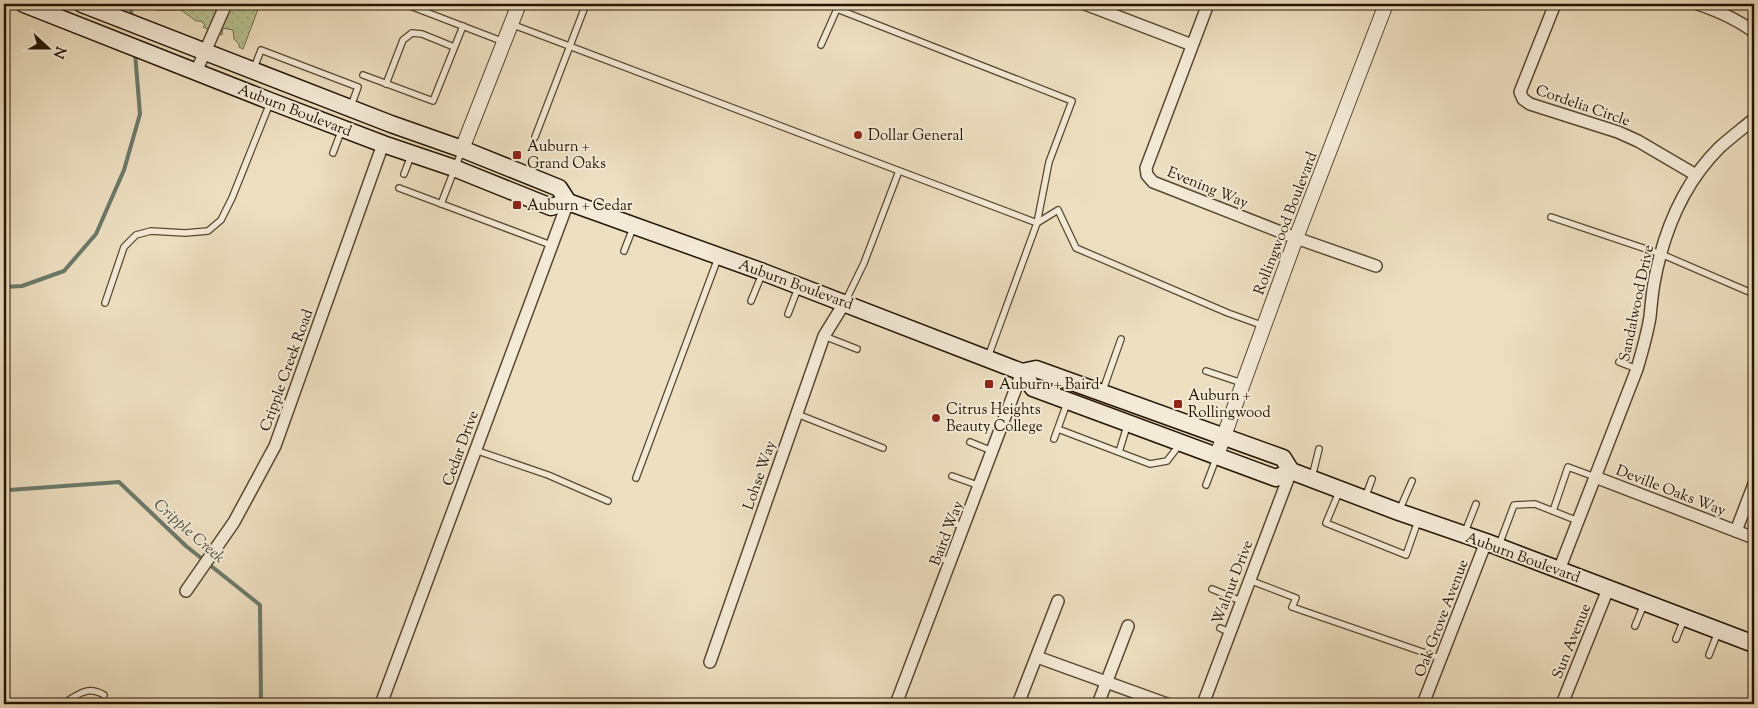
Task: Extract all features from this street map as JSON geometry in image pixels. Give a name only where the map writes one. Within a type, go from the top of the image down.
[{"type":"main road","name":"Auburn Boulevard","points":[[24,4],[270,101],[303,117],[342,127],[384,144],[454,168],[551,207],[568,202],[845,302],[1022,372],[1033,388],[1128,424],[1276,478],[1291,471]]},
{"type":"main road","name":"Auburn Boulevard","points":[[82,4],[559,188],[568,202]]},
{"type":"main road","name":"Auburn Boulevard","points":[[1022,372],[1036,369],[1224,436],[1283,458],[1291,471],[1754,644]]},
{"type":"street","points":[[196,72],[226,4]]},
{"type":"street","points":[[462,149],[519,4]]},
{"type":"street","points":[[1085,4],[1192,45]]},
{"type":"street","name":"Evening Way","points":[[1208,4],[1146,168],[1147,175],[1153,182],[1296,238],[1376,266]]},
{"type":"street","name":"Rollingwood Boulevard","points":[[1217,455],[1296,238],[1386,4]]},
{"type":"street","name":"Cordelia Circle","points":[[1556,4],[1520,92],[1523,99],[1530,104],[1618,132],[1638,141],[1696,175]]},
{"type":"street","points":[[1698,4],[1723,13],[1754,32]]},
{"type":"street","name":"Sandalwood Drive","points":[[1559,570],[1637,369],[1645,344],[1654,284],[1661,254],[1671,224],[1684,195],[1696,175],[1719,149],[1754,119]]},
{"type":"street","name":"Cripple Creek Road","points":[[186,590],[234,522],[275,446],[384,144]]},
{"type":"street","name":"Cedar Drive","points":[[380,704],[568,202]]},
{"type":"street","name":"Lohse Way","points":[[710,662],[824,336],[845,302]]},
{"type":"street","name":"Baird Way","points":[[896,704],[945,560],[964,527],[1022,372]]},
{"type":"street","name":"Walnut Drive","points":[[1203,704],[1224,630],[1241,601],[1291,471]]},
{"type":"street","name":"Deville Oaks Way","points":[[1595,476],[1754,538]]},
{"type":"street","name":"Deville Oaks Way","points":[[1736,531],[1754,484]]},
{"type":"street","name":"Oak Grove Avenue","points":[[1423,704],[1440,658],[1492,545]]},
{"type":"street","name":"Sun Avenue","points":[[1562,704],[1608,589]]},
{"type":"street","points":[[1018,704],[1058,601]]},
{"type":"street","points":[[1098,704],[1128,626]]},
{"type":"street","points":[[1037,656],[1167,704]]},
{"type":"lane","points":[[405,4],[504,42]]},
{"type":"lane","points":[[534,137],[586,4]]},
{"type":"lane","points":[[821,46],[837,9],[1072,100],[1049,162],[1037,223],[988,358]]},
{"type":"lane","points":[[511,24],[1037,223]]},
{"type":"lane","points":[[363,75],[433,102],[462,26]]},
{"type":"lane","points":[[386,84],[402,40],[412,33],[422,34],[454,47]]},
{"type":"lane","points":[[253,71],[261,50],[358,87],[350,108]]},
{"type":"lane","points":[[105,303],[124,247],[136,235],[151,231],[185,233],[208,231],[221,220],[232,198],[270,101]]},
{"type":"lane","points":[[333,153],[342,127]]},
{"type":"lane","points":[[440,204],[462,149]]},
{"type":"lane","points":[[404,174],[412,154]]},
{"type":"lane","points":[[845,302],[864,263],[900,171]]},
{"type":"lane","points":[[399,188],[550,246]]},
{"type":"lane","points":[[1037,223],[1058,210],[1076,248],[1228,313],[1264,326]]},
{"type":"lane","points":[[1551,217],[1661,254],[1754,294]]},
{"type":"lane","points":[[624,251],[634,226]]},
{"type":"lane","points":[[636,478],[719,256]]},
{"type":"lane","points":[[752,301],[763,272]]},
{"type":"lane","points":[[788,314],[799,286]]},
{"type":"lane","points":[[824,336],[857,348]]},
{"type":"lane","points":[[1102,392],[1121,339]]},
{"type":"lane","points":[[1619,362],[1637,369]]},
{"type":"lane","points":[[1206,371],[1242,383]]},
{"type":"lane","points":[[1054,438],[1068,401]]},
{"type":"lane","points":[[797,414],[883,448]]},
{"type":"lane","points":[[1119,452],[1128,424]]},
{"type":"lane","points":[[1058,429],[1150,464],[1167,461],[1181,443]]},
{"type":"lane","points":[[970,442],[992,451]]},
{"type":"lane","points":[[1312,479],[1319,449]]},
{"type":"lane","points":[[475,450],[548,475],[608,501]]},
{"type":"lane","points":[[1206,485],[1217,455]]},
{"type":"lane","points":[[1553,511],[1568,467],[1595,476]]},
{"type":"lane","points":[[952,476],[980,486]]},
{"type":"lane","points":[[1364,499],[1372,479]]},
{"type":"lane","points":[[1399,512],[1412,481]]},
{"type":"lane","points":[[1340,490],[1326,524],[1406,555],[1419,520]]},
{"type":"lane","points":[[1464,535],[1476,504]]},
{"type":"lane","points":[[1492,545],[1514,505],[1535,504],[1578,521]]},
{"type":"lane","points":[[948,521],[964,527]]},
{"type":"lane","points":[[1249,580],[1296,598],[1292,607],[1440,658]]},
{"type":"lane","points":[[1212,589],[1241,601]]},
{"type":"lane","points":[[1635,626],[1645,602]]},
{"type":"lane","points":[[1676,639],[1685,617]]},
{"type":"lane","points":[[1709,655],[1718,630]]},
{"type":"lane","points":[[63,704],[83,691],[97,691],[104,695]]},
{"type":"green space","points":[[139,4],[260,4],[243,49],[239,47],[239,44],[234,39],[233,30],[223,28],[222,35],[203,27],[205,25],[201,21],[196,21],[181,10],[157,10]]},
{"type":"waterway","name":"Cripple Creek","points":[[130,4],[132,19]]},
{"type":"waterway","name":"Cripple Creek","points":[[4,287],[22,286],[64,271],[96,234],[124,170],[140,114],[135,53]]},
{"type":"waterway","name":"Cripple Creek","points":[[4,488],[9,490],[119,482],[186,546],[260,605],[261,704]]},
{"type":"place","name":"Dollar General","points":[[858,135]]},
{"type":"place","name":"Auburn + Grand Oaks","points":[[517,155]]},
{"type":"place","name":"Auburn + Cedar","points":[[517,205]]},
{"type":"place","name":"Auburn + Baird","points":[[989,384]]},
{"type":"place","name":"Auburn + Rollingwood","points":[[1178,404]]},
{"type":"place","name":"Citrus Heights Beauty College","points":[[936,418]]}]
